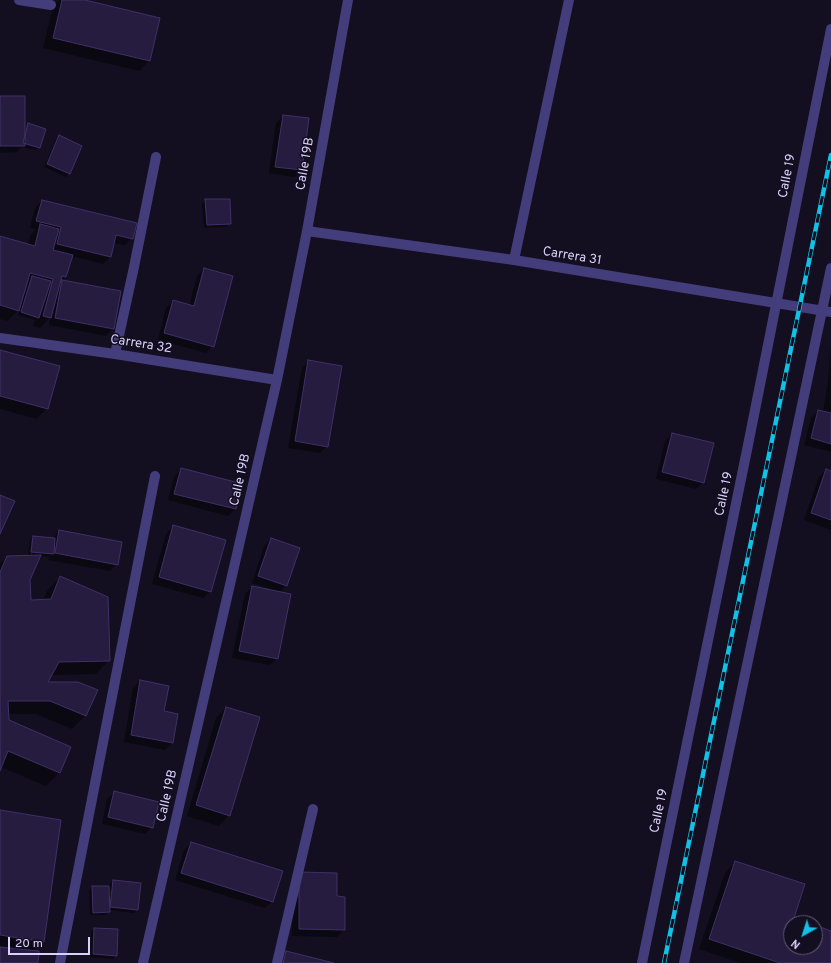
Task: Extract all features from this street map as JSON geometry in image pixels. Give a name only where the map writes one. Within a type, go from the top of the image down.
[{"type":"street","points":[[19,0],[51,5]]},
{"type":"street","name":"Calle 19B","points":[[143,963],[277,380],[307,231],[348,0]]},
{"type":"street","points":[[514,260],[569,0]]},
{"type":"street","name":"Calle 19","points":[[642,963],[831,29]]},
{"type":"street","points":[[115,354],[136,260],[156,157]]},
{"type":"street","name":"Carrera 31","points":[[307,231],[514,260],[826,312]]},
{"type":"street","points":[[684,963],[826,312],[831,268]]},
{"type":"street","name":"Carrera 32","points":[[0,338],[115,354],[277,380]]},
{"type":"street","points":[[60,963],[155,476]]},
{"type":"street","points":[[277,963],[313,809]]},
{"type":"building","points":[[62,0],[85,0],[160,18],[150,61],[53,38]]},
{"type":"building","points":[[0,96],[25,96],[25,146],[0,146]]},
{"type":"building","points":[[283,115],[309,118],[302,170],[275,167]]},
{"type":"building","points":[[28,123],[46,129],[40,148],[23,143]]},
{"type":"building","points":[[59,135],[82,146],[70,174],[47,164]]},
{"type":"building","points":[[205,199],[230,199],[231,224],[207,225]]},
{"type":"building","points":[[42,200],[137,223],[133,239],[116,235],[111,257],[57,244],[61,227],[36,221]]},
{"type":"building","points":[[40,224],[59,229],[53,250],[73,255],[66,277],[62,276],[51,318],[43,316],[53,279],[30,273],[19,311],[0,305],[0,236],[35,246]]},
{"type":"building","points":[[204,268],[233,276],[214,347],[164,333],[173,300],[194,306]]},
{"type":"building","points":[[32,276],[51,281],[39,318],[21,312]]},
{"type":"building","points":[[62,280],[121,291],[114,329],[55,318]]},
{"type":"building","points":[[0,350],[60,366],[48,409],[0,396]]},
{"type":"building","points":[[308,360],[342,366],[328,447],[295,441]]},
{"type":"building","points":[[818,410],[831,413],[831,444],[811,438]]},
{"type":"building","points":[[672,433],[714,443],[704,483],[662,472]]},
{"type":"building","points":[[181,468],[243,484],[236,509],[174,494]]},
{"type":"building","points":[[826,469],[831,471],[831,520],[811,513]]},
{"type":"building","points":[[0,495],[15,501],[0,534]]},
{"type":"building","points":[[173,525],[226,540],[211,592],[159,577]]},
{"type":"building","points":[[59,530],[122,542],[118,565],[55,553]]},
{"type":"building","points":[[33,536],[55,538],[54,554],[31,552]]},
{"type":"building","points":[[271,538],[300,548],[287,586],[258,576]]},
{"type":"building","points":[[41,555],[30,580],[31,600],[51,599],[60,576],[108,597],[110,661],[59,662],[48,682],[78,682],[98,690],[86,716],[50,701],[8,701],[9,720],[71,747],[60,773],[8,751],[0,771],[0,572],[7,556]]},
{"type":"building","points":[[252,586],[291,594],[278,659],[239,651]]},
{"type":"building","points":[[140,680],[169,686],[164,711],[178,714],[173,743],[131,735]]},
{"type":"building","points":[[226,707],[260,717],[230,816],[196,805]]},
{"type":"building","points":[[114,791],[159,802],[153,828],[108,817]]},
{"type":"building","points":[[0,810],[61,820],[44,942],[0,935]]},
{"type":"building","points":[[191,842],[283,871],[273,902],[181,873]]},
{"type":"building","points":[[735,861],[805,884],[795,915],[783,915],[783,955],[823,955],[823,928],[831,931],[831,963],[780,963],[709,939]]},
{"type":"building","points":[[299,872],[337,873],[337,896],[345,897],[345,930],[299,929]]},
{"type":"building","points":[[113,880],[141,883],[138,910],[110,907]]},
{"type":"building","points":[[92,886],[109,886],[110,912],[93,913]]},
{"type":"building","points":[[94,928],[118,929],[117,956],[93,954]]},
{"type":"building","points":[[0,947],[39,951],[38,963],[0,963]]},
{"type":"building","points":[[286,951],[334,963],[283,963]]},
{"type":"railway","points":[[664,963],[831,155]]}]
